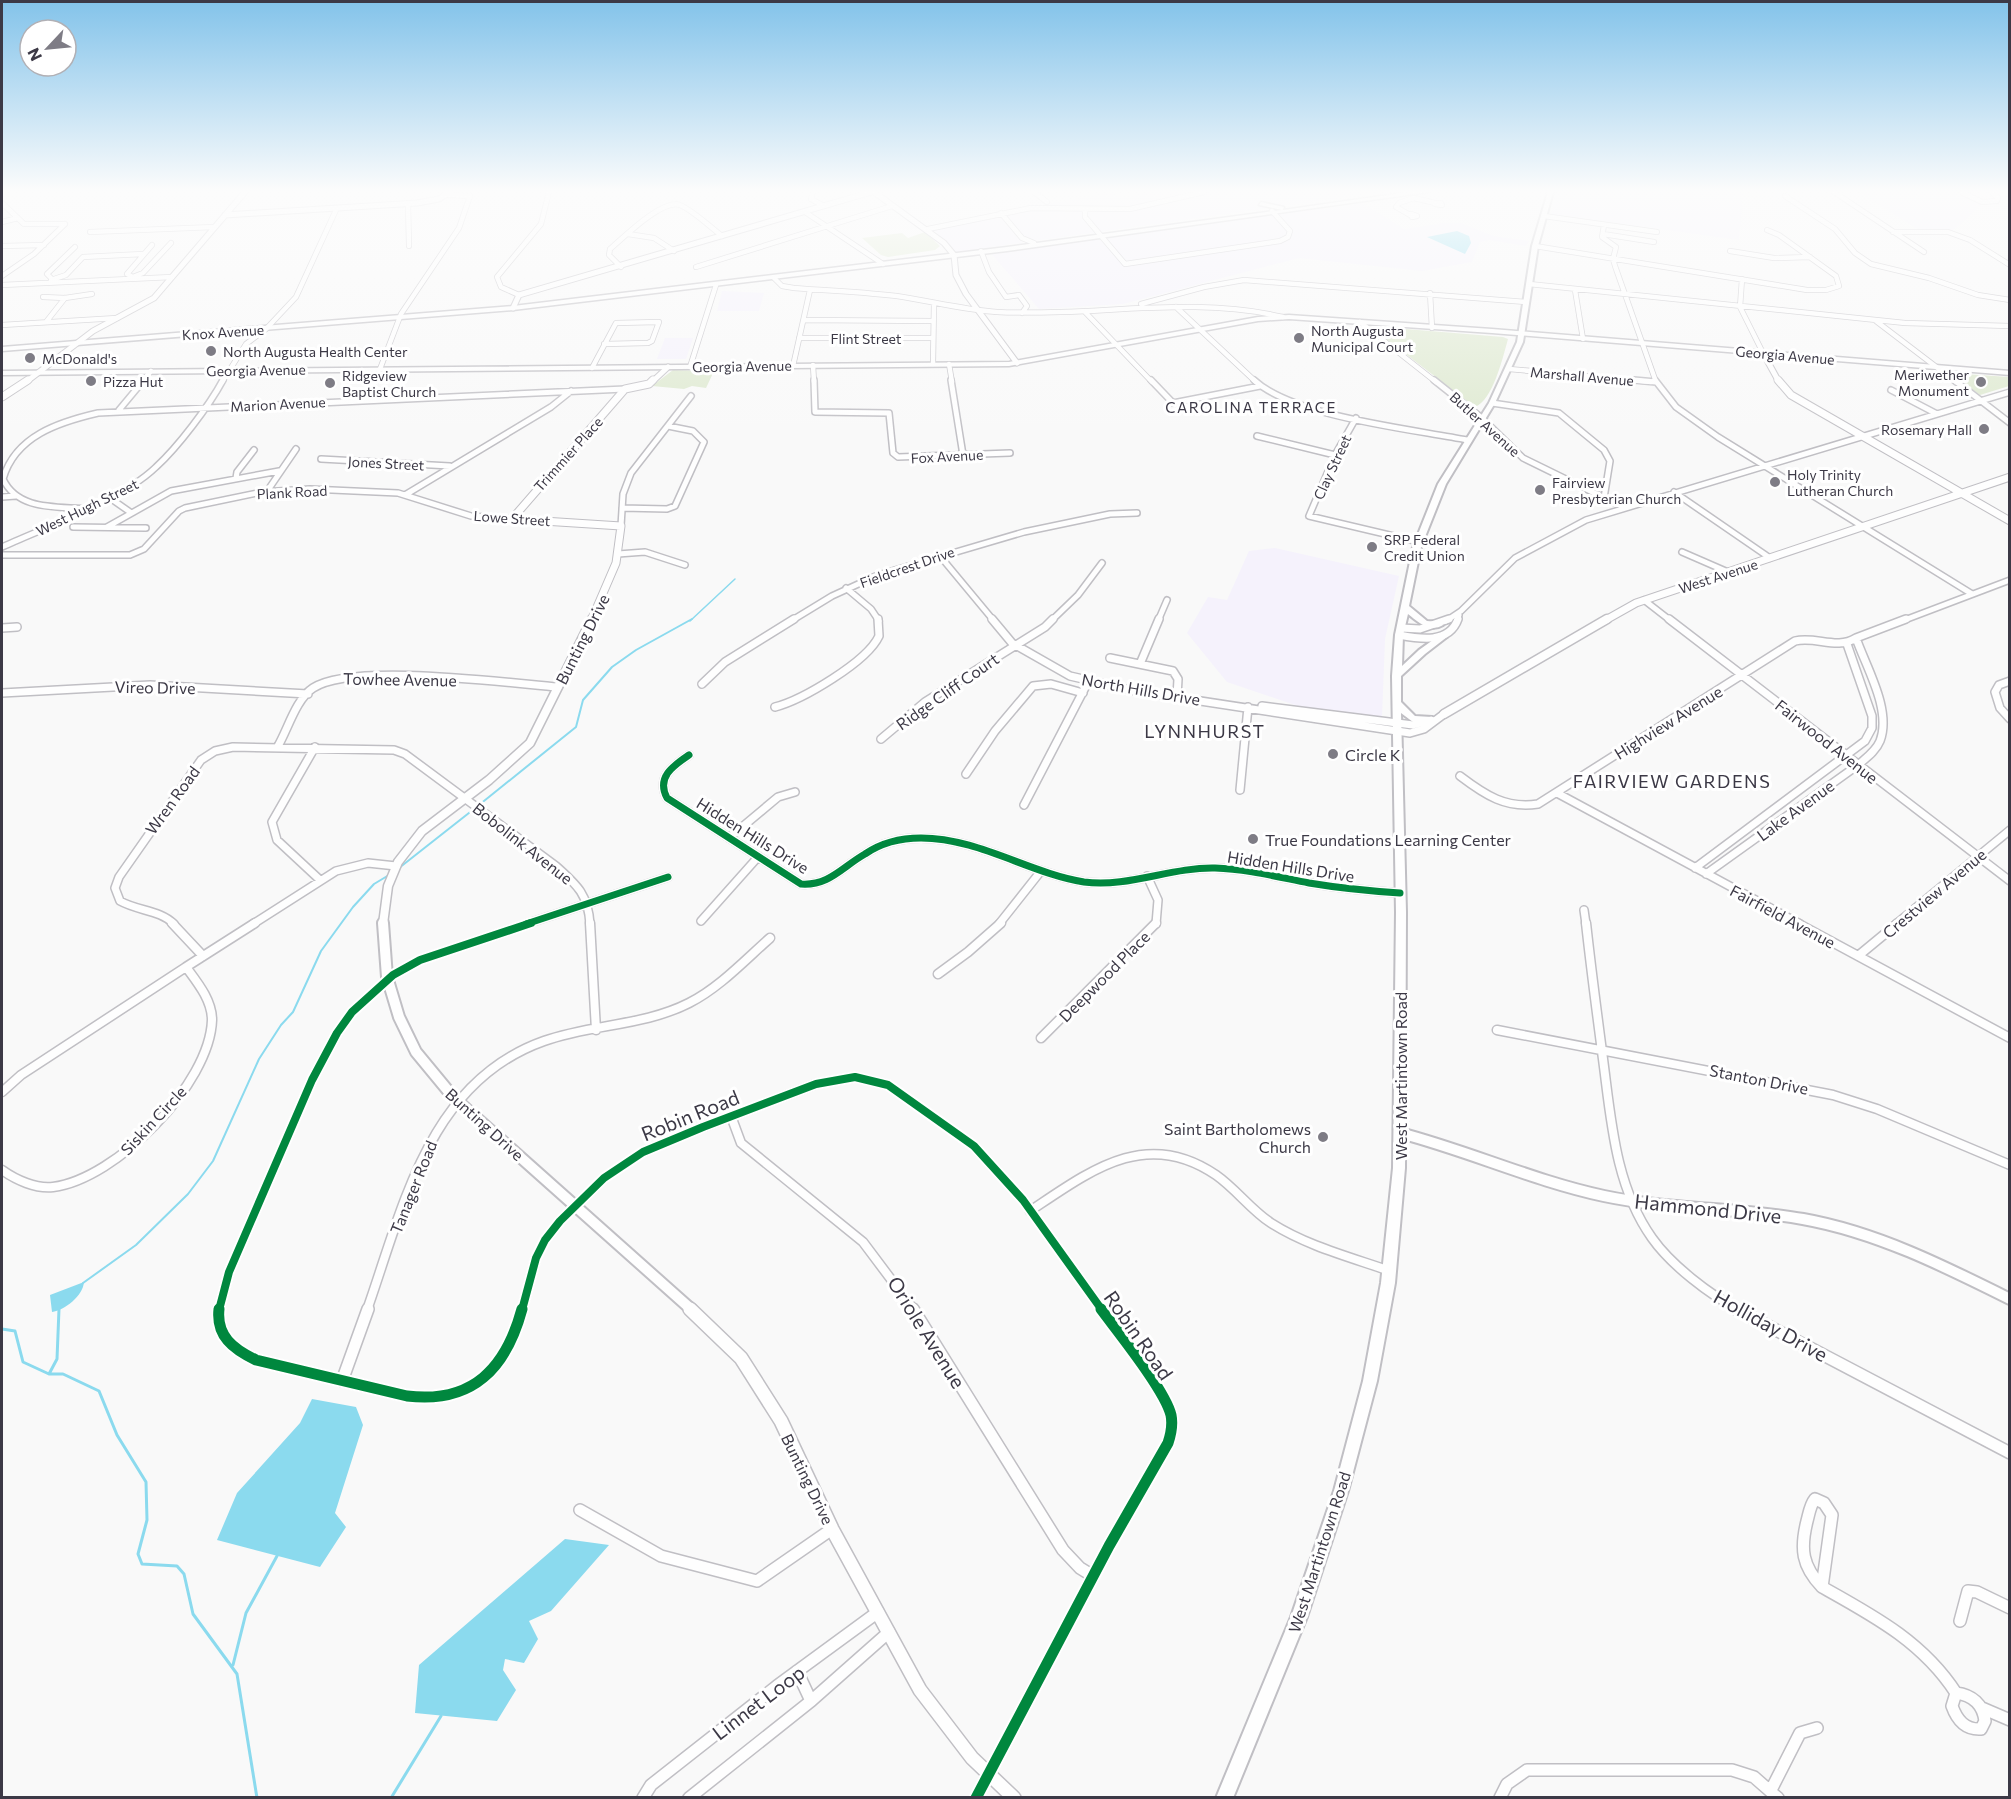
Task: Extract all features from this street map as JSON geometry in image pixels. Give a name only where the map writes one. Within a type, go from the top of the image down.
[{"type":"main road","name":"Knox Avenue","points":[[2,348],[513,308],[790,276]]},
{"type":"main road","points":[[1518,334],[1530,276]]},
{"type":"main road","name":"Georgia Avenue","points":[[2,373],[1017,363],[1258,319],[1283,317],[1479,330],[2010,373]]},
{"type":"main road","name":"West Martintown Road","points":[[1224,1797],[1295,1628],[1338,1501],[1370,1381],[1390,1271],[1397,1202],[1400,1134],[1400,893],[1396,676],[1400,632],[1419,542],[1442,484],[1467,440],[1492,403],[1509,369],[1518,334]]},
{"type":"main road","points":[[1405,607],[1425,624],[1440,625]]},
{"type":"main road","points":[[1396,676],[1443,636]]},
{"type":"main road","points":[[1396,703],[1413,719],[1432,720]]},
{"type":"street","points":[[49,276],[52,279]]},
{"type":"street","points":[[48,283],[52,279],[63,276]]},
{"type":"street","points":[[129,278],[135,276]]},
{"type":"street","name":"West Hugh Street","points":[[2,547],[110,498],[156,468],[205,408],[230,370],[236,356],[246,344],[290,306],[303,288],[308,276]]},
{"type":"street","points":[[380,369],[400,318],[427,276]]},
{"type":"street","points":[[497,276],[501,287],[519,295],[588,276]]},
{"type":"street","points":[[957,276],[978,310],[1017,363]]},
{"type":"street","points":[[992,276],[1006,297],[1019,295],[1025,301],[1027,306],[1022,313]]},
{"type":"street","points":[[1618,276],[1656,382],[1671,402],[1698,423],[1972,594]]},
{"type":"street","points":[[1722,276],[1800,289],[1829,290],[1839,284],[1836,276]]},
{"type":"street","points":[[1916,276],[1978,296],[2010,300]]},
{"type":"street","points":[[2,285],[171,278]]},
{"type":"street","points":[[2,397],[41,372],[77,343],[117,318],[147,303],[171,278]]},
{"type":"street","points":[[774,278],[782,286],[978,310],[1022,313],[1176,307],[1283,317]]},
{"type":"street","points":[[1742,279],[1740,307],[1763,353],[1788,392],[2010,521]]},
{"type":"street","points":[[1139,307],[1146,302],[1183,292],[1244,280],[1526,302]]},
{"type":"street","points":[[1529,284],[1875,320],[1974,327],[2010,326]]},
{"type":"street","points":[[690,367],[716,285]]},
{"type":"street","points":[[793,366],[810,290]]},
{"type":"street","points":[[1575,290],[1583,339]]},
{"type":"street","points":[[1430,293],[1432,328]]},
{"type":"street","points":[[43,297],[65,298],[92,294]]},
{"type":"street","points":[[513,308],[519,295]]},
{"type":"street","points":[[46,322],[65,298]]},
{"type":"street","points":[[933,364],[934,303]]},
{"type":"street","points":[[1176,307],[1260,386],[1275,397],[1294,405],[1467,440]]},
{"type":"street","points":[[1085,312],[1173,403],[1260,386]]},
{"type":"street","points":[[1248,312],[1258,319]]},
{"type":"street","points":[[2,325],[117,318]]},
{"type":"street","points":[[804,320],[933,321]]},
{"type":"street","points":[[1875,320],[2010,423]]},
{"type":"street","points":[[592,368],[604,344],[616,324],[659,322],[652,341],[648,343],[604,344]]},
{"type":"street","name":"Butler Avenue","points":[[1360,322],[1483,418],[1529,462],[1623,507]]},
{"type":"street","name":"Flint Street","points":[[799,338],[933,338]]},
{"type":"street","points":[[949,364],[963,455]]},
{"type":"street","name":"Fox Avenue","points":[[813,365],[815,412],[890,414],[893,453],[898,457],[1010,453]]},
{"type":"street","name":"Marion Avenue","points":[[16,496],[5,484],[4,475],[14,455],[29,441],[74,418],[119,410],[625,389],[653,382],[668,367]]},
{"type":"street","name":"Marshall Avenue","points":[[1509,369],[1656,382]]},
{"type":"street","points":[[119,410],[152,371]]},
{"type":"street","name":"Trimmier Place","points":[[512,519],[625,389]]},
{"type":"street","points":[[1891,390],[1937,414]]},
{"type":"street","points":[[405,495],[551,407],[571,391]]},
{"type":"street","points":[[1400,632],[1430,640],[1443,636],[1452,628],[1459,615],[1505,566],[1523,553],[1586,520],[2010,392]]},
{"type":"street","name":"Bunting Drive","points":[[691,396],[631,473],[625,487],[618,554],[611,580],[530,743],[510,763],[422,831],[408,846],[396,866],[382,905],[387,977],[399,1017],[416,1052],[444,1088],[716,1331],[741,1358],[781,1421],[832,1529],[936,1714],[959,1744],[1014,1797]]},
{"type":"street","points":[[1492,403],[1558,413],[1604,450],[1610,461],[1604,498]]},
{"type":"street","name":"Clay Street","points":[[1356,418],[1335,455],[1309,516],[1419,542]]},
{"type":"street","points":[[622,508],[667,509],[675,506],[704,442],[693,431],[668,426]]},
{"type":"street","points":[[1257,436],[1335,455]]},
{"type":"street","points":[[270,487],[296,449]]},
{"type":"street","points":[[236,478],[237,472],[254,450]]},
{"type":"street","name":"Jones Street","points":[[321,459],[450,466]]},
{"type":"street","points":[[107,526],[171,491],[279,471]]},
{"type":"street","name":"West Avenue","points":[[1398,728],[1432,720],[1444,714],[1524,666],[1644,600],[2010,477]]},
{"type":"street","name":"Plank Road","points":[[2,555],[133,555],[144,549],[182,509],[262,492],[310,489],[405,495]]},
{"type":"street","points":[[1674,492],[1770,558]]},
{"type":"street","name":"Lowe Street","points":[[405,495],[471,516],[621,526]]},
{"type":"street","points":[[2,496],[16,496],[39,505],[87,509]]},
{"type":"street","points":[[110,498],[130,512]]},
{"type":"street","name":"Fieldcrest Drive","points":[[702,684],[733,657],[846,588],[878,575],[1058,524],[1110,514],[1137,513]]},
{"type":"street","points":[[73,526],[146,528]]},
{"type":"street","points":[[618,554],[645,552],[685,565]]},
{"type":"street","points":[[1682,552],[1728,572]]},
{"type":"street","name":"North Hills Drive","points":[[940,556],[1014,644],[1057,670],[1088,682],[1248,707],[1260,711],[1398,728]]},
{"type":"street","name":"Ridge Cliff Court","points":[[881,739],[925,702],[1014,644],[1039,632],[1078,595],[1102,563]]},
{"type":"street","points":[[1847,644],[1856,638],[2010,580]]},
{"type":"street","points":[[775,707],[797,700],[866,653],[877,640],[880,630],[878,617],[846,588]]},
{"type":"street","points":[[1140,664],[1167,600]]},
{"type":"street","name":"Fairwood Avenue","points":[[1644,600],[2010,881]]},
{"type":"street","points":[[1400,632],[1440,625],[1459,615]]},
{"type":"street","points":[[2,628],[17,627]]},
{"type":"street","name":"Highview Avenue","points":[[1460,776],[1487,796],[1511,806],[1539,804],[1798,640],[1814,638],[1847,644]]},
{"type":"street","name":"Lake Avenue","points":[[1706,874],[1858,765],[1879,744],[1883,727],[1878,703],[1856,638]]},
{"type":"street","name":"Lake Avenue","points":[[1695,868],[1848,756],[1865,741],[1873,720],[1847,644]]},
{"type":"street","points":[[1110,658],[1166,668],[1176,674],[1177,697]]},
{"type":"street","name":"Towhee Avenue","points":[[308,694],[327,681],[354,677],[558,687]]},
{"type":"street","points":[[2010,681],[1999,685],[1995,692],[2000,708],[2010,719]]},
{"type":"street","points":[[1024,805],[1088,682]]},
{"type":"street","name":"Vireo Drive","points":[[2,693],[150,684],[308,694]]},
{"type":"street","points":[[966,774],[995,731],[1033,686],[1050,684],[1083,693]]},
{"type":"street","points":[[278,746],[308,694]]},
{"type":"street","points":[[1240,790],[1248,707]]},
{"type":"street","name":"West Avenue","points":[[1398,728],[1410,733],[1424,729],[1444,714]]},
{"type":"street","name":"Wren Road","points":[[203,956],[189,938],[166,916],[131,907],[120,901],[115,893],[116,883],[205,757],[227,747],[315,747],[400,752],[465,798]]},
{"type":"street","points":[[315,747],[272,822],[277,840],[320,880]]},
{"type":"street","name":"Hidden Hills Drive","points":[[689,755],[666,774],[662,784],[663,791],[671,800],[795,881],[806,885],[819,884],[835,878],[874,849],[906,839],[932,838],[1041,871],[1092,882],[1191,868],[1223,868],[1342,888],[1400,893]]},
{"type":"street","points":[[729,838],[778,796],[795,792]]},
{"type":"street","name":"Fairfield Avenue","points":[[1557,793],[2010,1038]]},
{"type":"street","name":"Bobolink Avenue","points":[[465,798],[572,879],[589,905],[596,1030]]},
{"type":"street","name":"Crestview Avenue","points":[[1858,956],[2010,830]]},
{"type":"street","points":[[701,921],[758,857]]},
{"type":"street","points":[[2,1092],[21,1076],[320,880],[352,865],[376,863],[396,866]]},
{"type":"street","points":[[938,974],[1004,922],[1019,905],[1041,871]]},
{"type":"street","name":"Deepwood Place","points":[[1041,1038],[1155,926],[1160,911],[1159,901],[1147,876]]},
{"type":"street","name":"Robin Road","points":[[668,877],[420,960],[387,977],[350,1014],[325,1049],[229,1272],[219,1305],[220,1331],[237,1352],[256,1360],[384,1392],[431,1399],[462,1391],[482,1379],[504,1357],[514,1338],[542,1245],[560,1221],[604,1178],[636,1156],[731,1116],[826,1081],[855,1077],[872,1079],[902,1094],[974,1146],[1030,1211],[1151,1379],[1171,1414],[1172,1429],[1168,1443],[1093,1576],[976,1797]]},
{"type":"street","name":"Holliday Drive","points":[[1584,910],[1600,1049],[1614,1144],[1631,1199],[1652,1238],[1686,1272],[1720,1300],[2010,1453]]},
{"type":"street","name":"Tanager Road","points":[[342,1381],[422,1155],[437,1128],[487,1073],[519,1053],[557,1037],[666,1013],[688,1004],[717,985],[770,938]]},
{"type":"street","name":"Siskin Circle","points":[[2,1170],[15,1178],[51,1187],[77,1181],[98,1171],[118,1157],[162,1114],[195,1072],[212,1030],[210,1008],[186,967]]},
{"type":"street","name":"Stanton Drive","points":[[1497,1030],[1833,1095],[1892,1115],[2010,1165]]},
{"type":"street","name":"Oriole Avenue","points":[[731,1116],[741,1143],[850,1230],[876,1256],[905,1295],[1063,1550],[1080,1568],[1093,1576]]},
{"type":"street","name":"Hammond Drive","points":[[1400,1134],[1459,1149],[1588,1192],[1777,1215],[1861,1233],[1936,1262],[2010,1299]]},
{"type":"street","points":[[1030,1211],[1107,1162],[1132,1154],[1167,1154],[1196,1162],[1215,1174],[1261,1216],[1278,1228],[1390,1271]]},
{"type":"street","points":[[1822,1587],[1832,1515],[1824,1503],[1815,1500],[1812,1502],[1801,1550],[1804,1567],[1822,1587],[1915,1642],[1946,1676],[1956,1693],[1972,1698],[1982,1708],[2010,1720]]},
{"type":"street","points":[[580,1510],[661,1556],[757,1581],[832,1529]]},
{"type":"street","points":[[1960,1621],[1968,1591],[1977,1592],[2010,1608]]},
{"type":"street","name":"Linnet Loop","points":[[643,1797],[651,1785],[797,1671],[878,1612]]},
{"type":"street","name":"Linnet Loop","points":[[689,1797],[811,1701],[889,1632]]},
{"type":"street","points":[[797,1671],[811,1701]]},
{"type":"street","points":[[1956,1693],[1952,1706],[1963,1725],[1981,1729],[1985,1721],[1982,1708]]},
{"type":"street","points":[[1500,1797],[1507,1784],[1527,1770],[1687,1767],[1732,1770],[1754,1778],[1774,1794],[1800,1733],[1818,1728]]},
{"type":"shaded area","points":[[1011,276],[1230,276],[1123,304],[1039,309]]},
{"type":"shaded area","points":[[722,291],[764,293],[759,311],[717,311]]},
{"type":"shaded area","points":[[665,338],[693,338],[686,359],[657,359]]},
{"type":"shaded area","points":[[1275,548],[1399,576],[1385,639],[1382,717],[1301,707],[1227,682],[1187,633],[1208,597],[1227,600],[1249,551]]},
{"type":"green space","points":[[1369,326],[1508,339],[1492,387],[1487,396],[1475,407]]},
{"type":"green space","points":[[673,370],[714,371],[706,388],[692,386],[684,389],[652,386]]},
{"type":"green space","points":[[1950,373],[2009,377],[2009,386],[1980,395]]},
{"type":"water","points":[[84,1282],[72,1302],[52,1312],[50,1295]]},
{"type":"water","points":[[312,1399],[356,1407],[363,1425],[335,1513],[346,1527],[320,1567],[217,1540],[237,1493],[300,1423]]},
{"type":"water","points":[[565,1539],[609,1545],[551,1611],[529,1621],[538,1639],[524,1663],[505,1659],[503,1670],[516,1690],[497,1721],[415,1713],[419,1665]]},
{"type":"waterway","points":[[690,621],[735,579]]},
{"type":"waterway","points":[[479,805],[576,727],[583,700],[612,667],[636,650],[692,619]]},
{"type":"waterway","points":[[399,868],[474,809]]},
{"type":"waterway","points":[[83,1283],[136,1245],[188,1194],[213,1161],[259,1059],[281,1025],[293,1012],[321,951],[353,907],[374,884],[389,875]]},
{"type":"waterway","points":[[49,1374],[57,1359],[59,1309]]},
{"type":"waterway","points":[[2,1329],[15,1331],[23,1362],[49,1374]]},
{"type":"waterway","points":[[49,1374],[63,1374],[99,1391],[117,1435],[146,1482],[147,1520],[138,1554],[142,1564],[177,1566],[184,1574],[193,1614],[237,1674],[257,1798]]},
{"type":"waterway","points":[[233,1665],[246,1613],[277,1556]]},
{"type":"waterway","points":[[391,1798],[441,1716]]},
{"type":"cycle path","points":[[689,755],[667,773],[662,784],[667,798],[801,884],[811,885],[828,880],[864,854],[885,844],[924,838],[963,844],[1046,872],[1086,882],[1117,882],[1180,870],[1226,868],[1342,888],[1400,893]]},
{"type":"cycle path","points":[[668,877],[420,960],[393,975],[370,993],[337,1033],[312,1080],[229,1272],[221,1301],[219,1325],[230,1344],[240,1353],[256,1360],[407,1396],[431,1399],[462,1391],[482,1379],[503,1357],[514,1338],[536,1258],[545,1240],[560,1221],[604,1178],[643,1152],[816,1084],[855,1077],[888,1085],[974,1146],[1023,1200],[1151,1379],[1171,1414],[1172,1429],[1168,1443],[1109,1546],[976,1798]]},
{"type":"place","name":"North Augusta Municipal Court","points":[[1299,338]]},
{"type":"place","name":"North Augusta Health Center","points":[[211,351]]},
{"type":"place","name":"McDonald's","points":[[30,358]]},
{"type":"place","name":"Pizza Hut","points":[[91,381]]},
{"type":"place","name":"Meriwether Monument","points":[[1981,382]]},
{"type":"place","name":"Ridgeview Baptist Church","points":[[330,383]]},
{"type":"place","name":"Rosemary Hall","points":[[1984,429]]},
{"type":"place","name":"Holy Trinity Lutheran Church","points":[[1775,482]]},
{"type":"place","name":"Fairview Presbyterian Church","points":[[1540,490]]},
{"type":"place","name":"SRP Federal Credit Union","points":[[1372,547]]},
{"type":"place","name":"Circle K","points":[[1333,754]]},
{"type":"place","name":"True Foundations Learning Center","points":[[1253,839]]},
{"type":"place","name":"Saint Bartholomews Church","points":[[1323,1137]]},
{"type":"district","name":"CAROLINA TERRACE","points":[[1251,407]]},
{"type":"district","name":"LYNNHURST","points":[[1205,731]]},
{"type":"district","name":"FAIRVIEW GARDENS","points":[[1672,781]]}]
